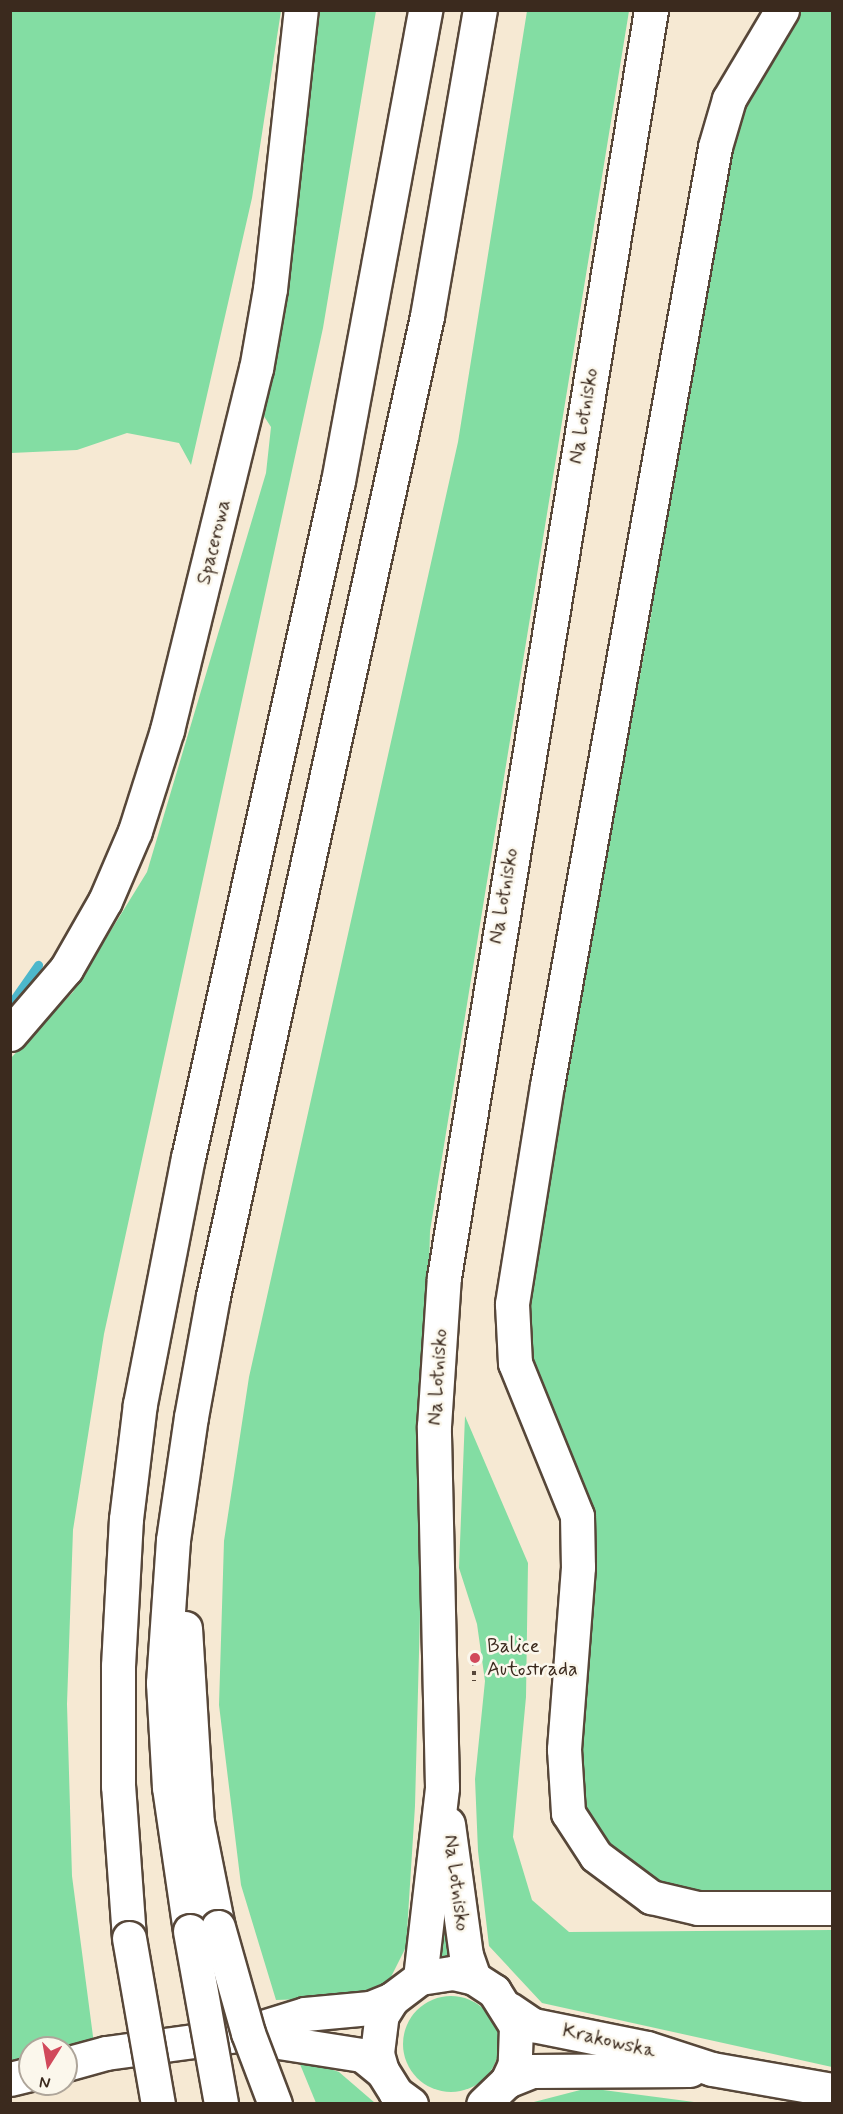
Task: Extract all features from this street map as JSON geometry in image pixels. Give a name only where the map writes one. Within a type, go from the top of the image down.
[{"type":"main road","name":"Spacerowa","points":[[10,1034],[66,969],[105,901],[135,831],[168,730],[256,369],[270,289],[301,10]]},
{"type":"main road","points":[[158,2103],[129,1938],[118,1786],[118,1666],[126,1519],[140,1404],[188,1158],[338,482],[425,10]]},
{"type":"main road","points":[[221,2103],[204,1929],[191,1758],[184,1609],[185,1470],[213,1296],[427,316],[480,10]]},
{"type":"main road","name":"Na Lotnisko","points":[[474,1978],[466,1955],[442,1787],[434,1426],[444,1277],[651,10]]},
{"type":"main road","points":[[782,10],[729,99],[715,147],[547,1085],[512,1304],[515,1363],[577,1516],[578,1567],[564,1749],[568,1813],[596,1856],[651,1897],[698,1908],[832,1908]]},
{"type":"main road","name":"Na Lotnisko","points":[[420,1978],[442,1787]]},
{"type":"main road","points":[[204,1929],[275,2103]]},
{"type":"main road","points":[[78,2061],[106,2053],[237,2035],[305,2014],[370,2008],[392,1999],[420,1978],[453,1973],[474,1978]]},
{"type":"main road","name":"Krakowska","points":[[474,1978],[494,1991],[509,2009],[533,2025],[647,2048],[712,2069],[832,2090]]},
{"type":"main road","points":[[382,2072],[377,2034],[392,1999]]},
{"type":"main road","points":[[483,2103],[507,2081],[518,2045],[509,2009]]},
{"type":"main road","points":[[237,2035],[362,2055],[382,2072],[396,2093],[411,2103]]},
{"type":"main road","name":"Krakowska","points":[[507,2081],[532,2071],[712,2069]]},
{"type":"path","points":[[473,1643],[474,1688]]},
{"type":"green space","points":[[11,10],[281,11],[252,198],[191,465],[179,443],[127,433],[77,450],[11,453]]},
{"type":"green space","points":[[320,11],[376,11],[323,328],[104,1334],[73,1530],[67,1704],[72,1876],[94,2044],[78,2045],[78,2036],[18,2036],[18,2064],[11,2066],[10,1059],[73,992],[147,872],[266,473],[271,427],[258,407],[297,204]]},
{"type":"green space","points":[[527,11],[629,11],[430,1231],[415,1806],[406,1947],[388,1983],[359,1997],[276,2000],[241,1885],[219,1705],[224,1541],[249,1377],[458,442]]},
{"type":"green space","points":[[796,11],[832,11],[832,1899],[689,1895],[664,1889],[614,1853],[575,1797],[588,1668],[591,1524],[526,1355],[525,1291],[623,732],[632,719],[652,610],[644,586],[731,139],[757,74]]},
{"type":"green space","points":[[465,1416],[528,1563],[526,1697],[513,1837],[532,1900],[569,1932],[832,1930],[832,2067],[542,2003],[489,1946],[478,1851],[475,1779],[485,1681],[477,1624],[459,1568]]},
{"type":"green space","points":[[441,1889],[454,1957],[441,1959],[438,1955]]},
{"type":"green space","points":[[451,1996],[469,2000],[485,2010],[495,2026],[499,2044],[495,2062],[485,2078],[469,2088],[451,2092],[433,2088],[417,2078],[407,2062],[403,2044],[407,2026],[417,2010],[433,2000]]},
{"type":"green space","points":[[297,2057],[339,2072],[375,2103],[316,2103]]},
{"type":"green space","points":[[588,2088],[694,2102],[716,2103],[530,2103]]},
{"type":"waterway","points":[[10,1005],[38,965]]},
{"type":"place","name":"Balice Autostrada","points":[[475,1658]]}]
